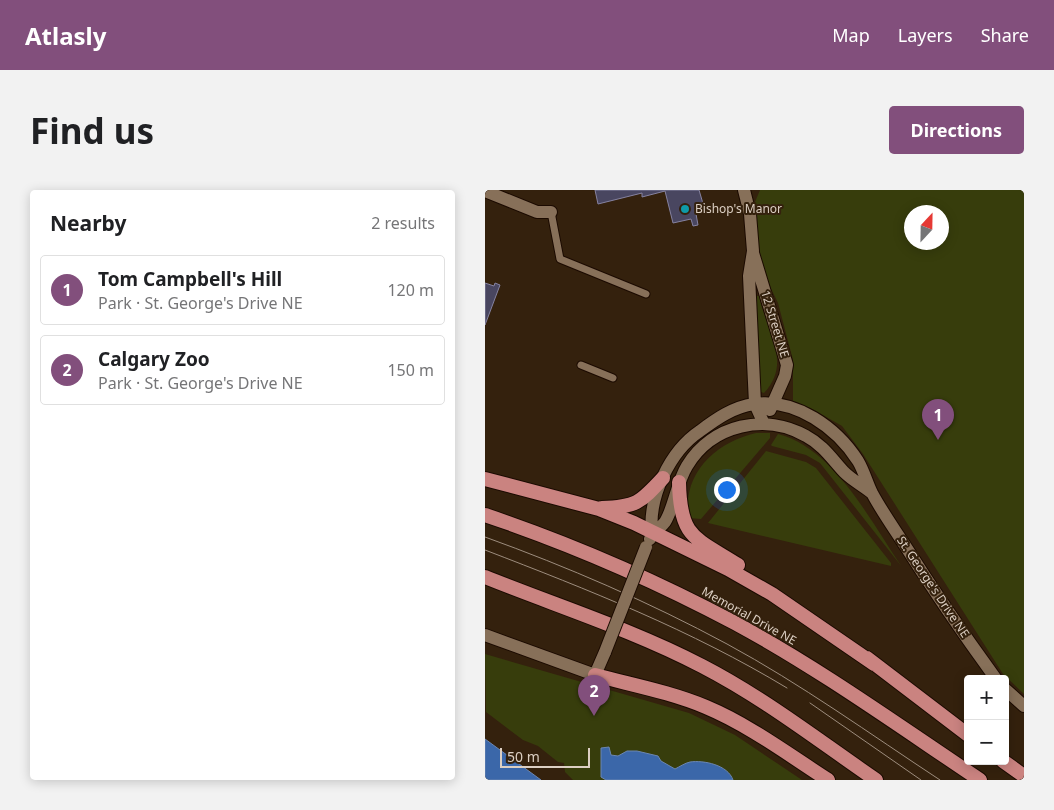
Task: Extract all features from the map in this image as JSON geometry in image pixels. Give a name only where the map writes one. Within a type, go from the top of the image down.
[{"type":"highway","points":[[599,509],[635,504],[648,495],[663,478]]},
{"type":"highway","points":[[485,479],[599,509],[728,569],[772,594],[874,664],[964,732]]},
{"type":"highway","points":[[679,482],[680,508],[685,526],[697,539],[815,613],[874,664]]},
{"type":"highway","name":"Memorial Drive NE","points":[[485,515],[654,581],[736,624],[820,674],[980,780]]},
{"type":"highway","points":[[485,577],[646,640],[701,665],[739,686],[876,780]]},
{"type":"highway","points":[[595,675],[681,698],[708,708],[733,720],[828,780]]},
{"type":"highway","points":[[1009,765],[1024,776]]},
{"type":"street","name":"12 Street NE","points":[[745,190],[750,214],[753,251],[787,365],[785,376],[764,424]]},
{"type":"street","points":[[485,191],[537,212],[551,212]]},
{"type":"street","name":"12 Street NE","points":[[753,251],[749,276],[755,404]]},
{"type":"street","points":[[755,404],[764,424]]},
{"type":"street","name":"St. George's Drive NE","points":[[595,675],[652,533],[650,517],[663,478],[681,448],[697,433],[721,416],[755,404],[772,404],[819,420],[834,432],[859,463],[872,493],[957,625],[993,675]]},
{"type":"street","name":"St. George's Drive NE","points":[[652,533],[665,522],[679,482],[695,455],[708,442],[737,427],[764,424],[789,427],[808,437],[827,451],[845,473],[872,493]]},
{"type":"street","points":[[485,635],[595,675]]},
{"type":"street","points":[[1009,693],[1024,706]]},
{"type":"lane","points":[[551,212],[560,259],[647,294]]},
{"type":"lane","points":[[581,365],[613,378]]},
{"type":"green space","points":[[760,190],[1024,190],[1024,694],[1009,680],[1009,675],[1003,674],[863,454],[842,426],[814,410],[793,401],[793,360],[778,303],[753,251],[750,214]]},
{"type":"green space","points":[[756,296],[759,296],[777,358],[776,370],[772,381],[764,393],[761,392],[760,387]]},
{"type":"green space","points":[[756,433],[770,433],[770,438],[701,519],[689,518],[688,502],[690,487],[696,474],[705,462],[715,452],[728,444],[741,437]]},
{"type":"green space","points":[[778,434],[798,442],[817,455],[834,471],[864,509],[902,567],[820,463],[806,455],[771,445]]},
{"type":"green space","points":[[766,451],[806,462],[816,468],[891,563],[891,566],[708,523]]},
{"type":"green space","points":[[485,654],[689,713],[735,735],[802,780],[573,780],[565,772],[564,763],[558,762],[538,746],[523,740],[486,712]]},
{"type":"water","points":[[485,739],[541,780],[485,780]]},
{"type":"water","points":[[609,747],[611,755],[618,756],[627,751],[637,751],[658,756],[661,761],[675,769],[690,762],[708,763],[721,767],[733,780],[606,780],[601,777],[601,748]]},
{"type":"building","name":"Bishop's Manor","points":[[595,190],[699,190],[704,207],[701,208],[702,213],[696,214],[698,225],[693,226],[691,219],[673,223],[665,191],[642,197],[642,193],[598,204]]},
{"type":"building","points":[[485,283],[494,286],[495,283],[500,285],[485,325]]},
{"type":"tram line","points":[[485,537],[547,560],[608,586],[727,644],[808,692],[940,780]]},
{"type":"tram line","points":[[485,550],[563,580],[677,629],[787,688]]},
{"type":"tram line","points":[[810,703],[921,780]]},
{"type":"place","name":"Bishop's Manor","points":[[685,209]]},
{"type":"place","name":"Tom Campbell's Hill","points":[[938,440]]},
{"type":"place","name":"Calgary Zoo","points":[[594,716]]}]
